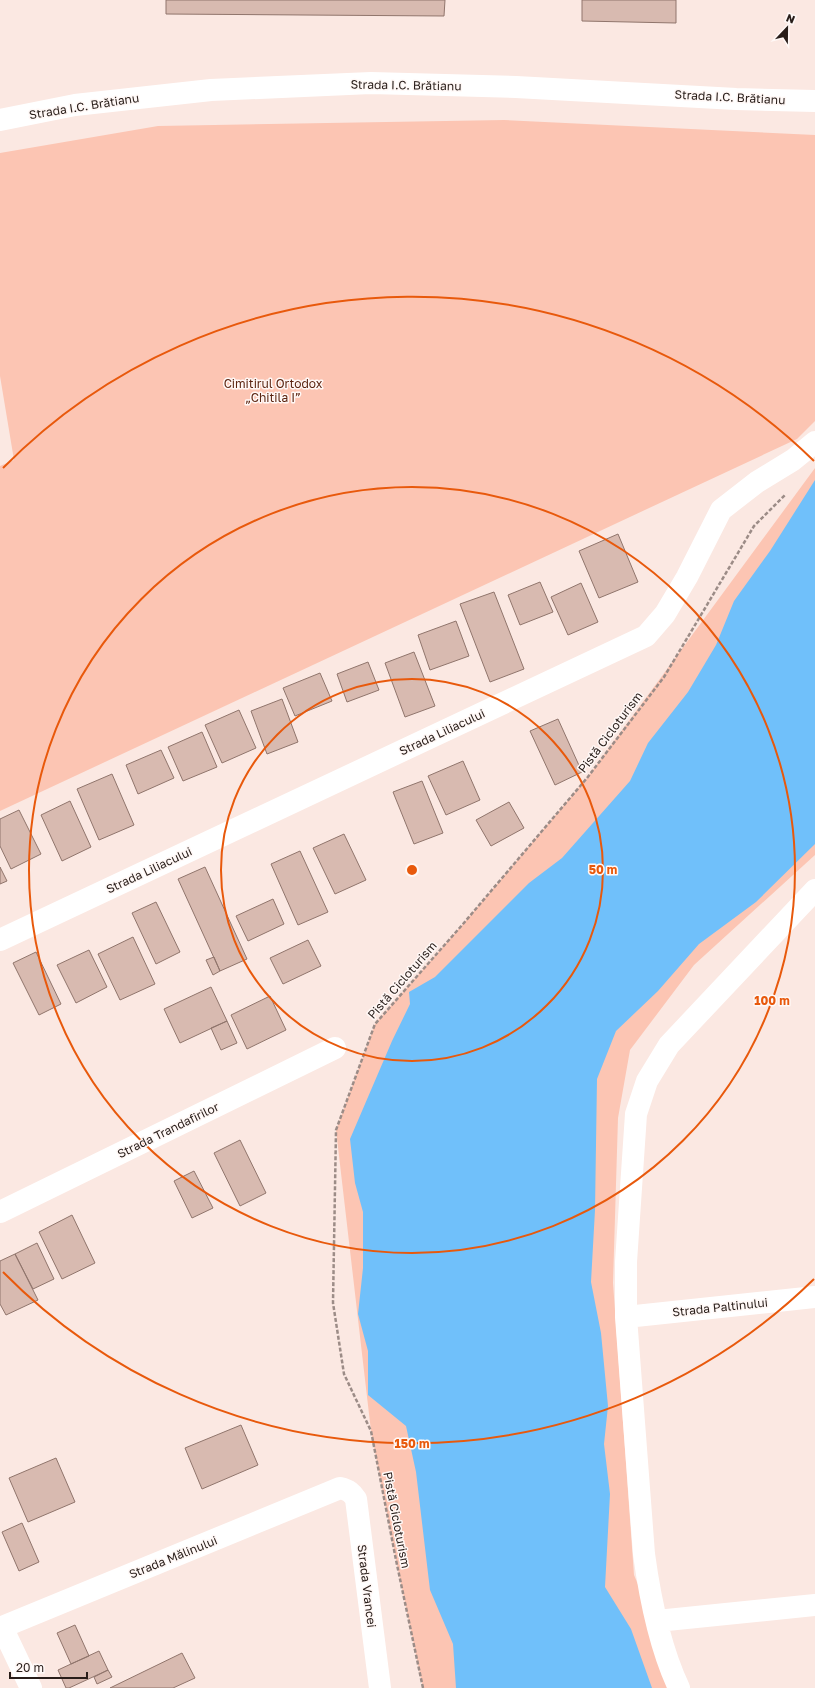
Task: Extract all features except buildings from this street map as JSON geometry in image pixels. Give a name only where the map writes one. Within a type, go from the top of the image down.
[{"type":"street","name":"Strada I.C. Brătianu","points":[[0,120],[75,105],[211,90],[371,83],[516,87],[736,99],[815,101]]},
{"type":"street","name":"Strada Liliacului","points":[[0,940],[646,636],[665,614],[687,577],[722,510],[757,482],[793,460],[815,442]]},
{"type":"street","points":[[680,1688],[671,1670],[657,1621],[649,1589],[644,1554],[626,1317],[626,1262],[636,1114],[647,1081],[669,1045],[815,890]]},
{"type":"street","name":"Strada Trandafirilor","points":[[0,1212],[335,1048]]},
{"type":"street","name":"Strada Paltinului","points":[[626,1317],[815,1297]]},
{"type":"street","name":"Strada Mălinului","points":[[1,1627],[340,1488],[346,1489]]},
{"type":"street","name":"Strada Vrancei","points":[[346,1489],[351,1492],[356,1500],[380,1688]]},
{"type":"street","points":[[657,1621],[815,1605]]},
{"type":"street","points":[[1,1627],[31,1688]]},
{"type":"path","name":"Pistă Cicloturism","points":[[423,1688],[371,1431],[344,1374],[333,1303],[336,1130],[375,1024],[587,778],[664,677],[754,526],[787,493]]},
{"type":"green space","name":"Cimitirul Ortodox „Chitila I”","points":[[504,120],[815,135],[815,421],[797,439],[0,811],[0,466],[14,460],[0,376],[0,153],[158,126]]},
{"type":"green space","points":[[815,468],[815,855],[694,965],[630,1050],[618,1118],[613,1283],[634,1575],[681,1688],[423,1688],[371,1431],[336,1130],[375,1024],[463,924],[587,778]]},
{"type":"water","points":[[815,480],[815,844],[756,902],[699,944],[658,991],[616,1031],[597,1079],[595,1210],[591,1282],[601,1333],[608,1406],[604,1444],[610,1494],[605,1587],[631,1629],[652,1688],[456,1688],[453,1644],[430,1590],[416,1472],[406,1426],[368,1395],[368,1351],[358,1314],[363,1268],[363,1212],[355,1183],[350,1139],[392,1041],[410,1004],[409,992],[435,977],[529,883],[562,858],[630,781],[648,743],[688,692],[716,645],[734,601],[770,551]]}]
